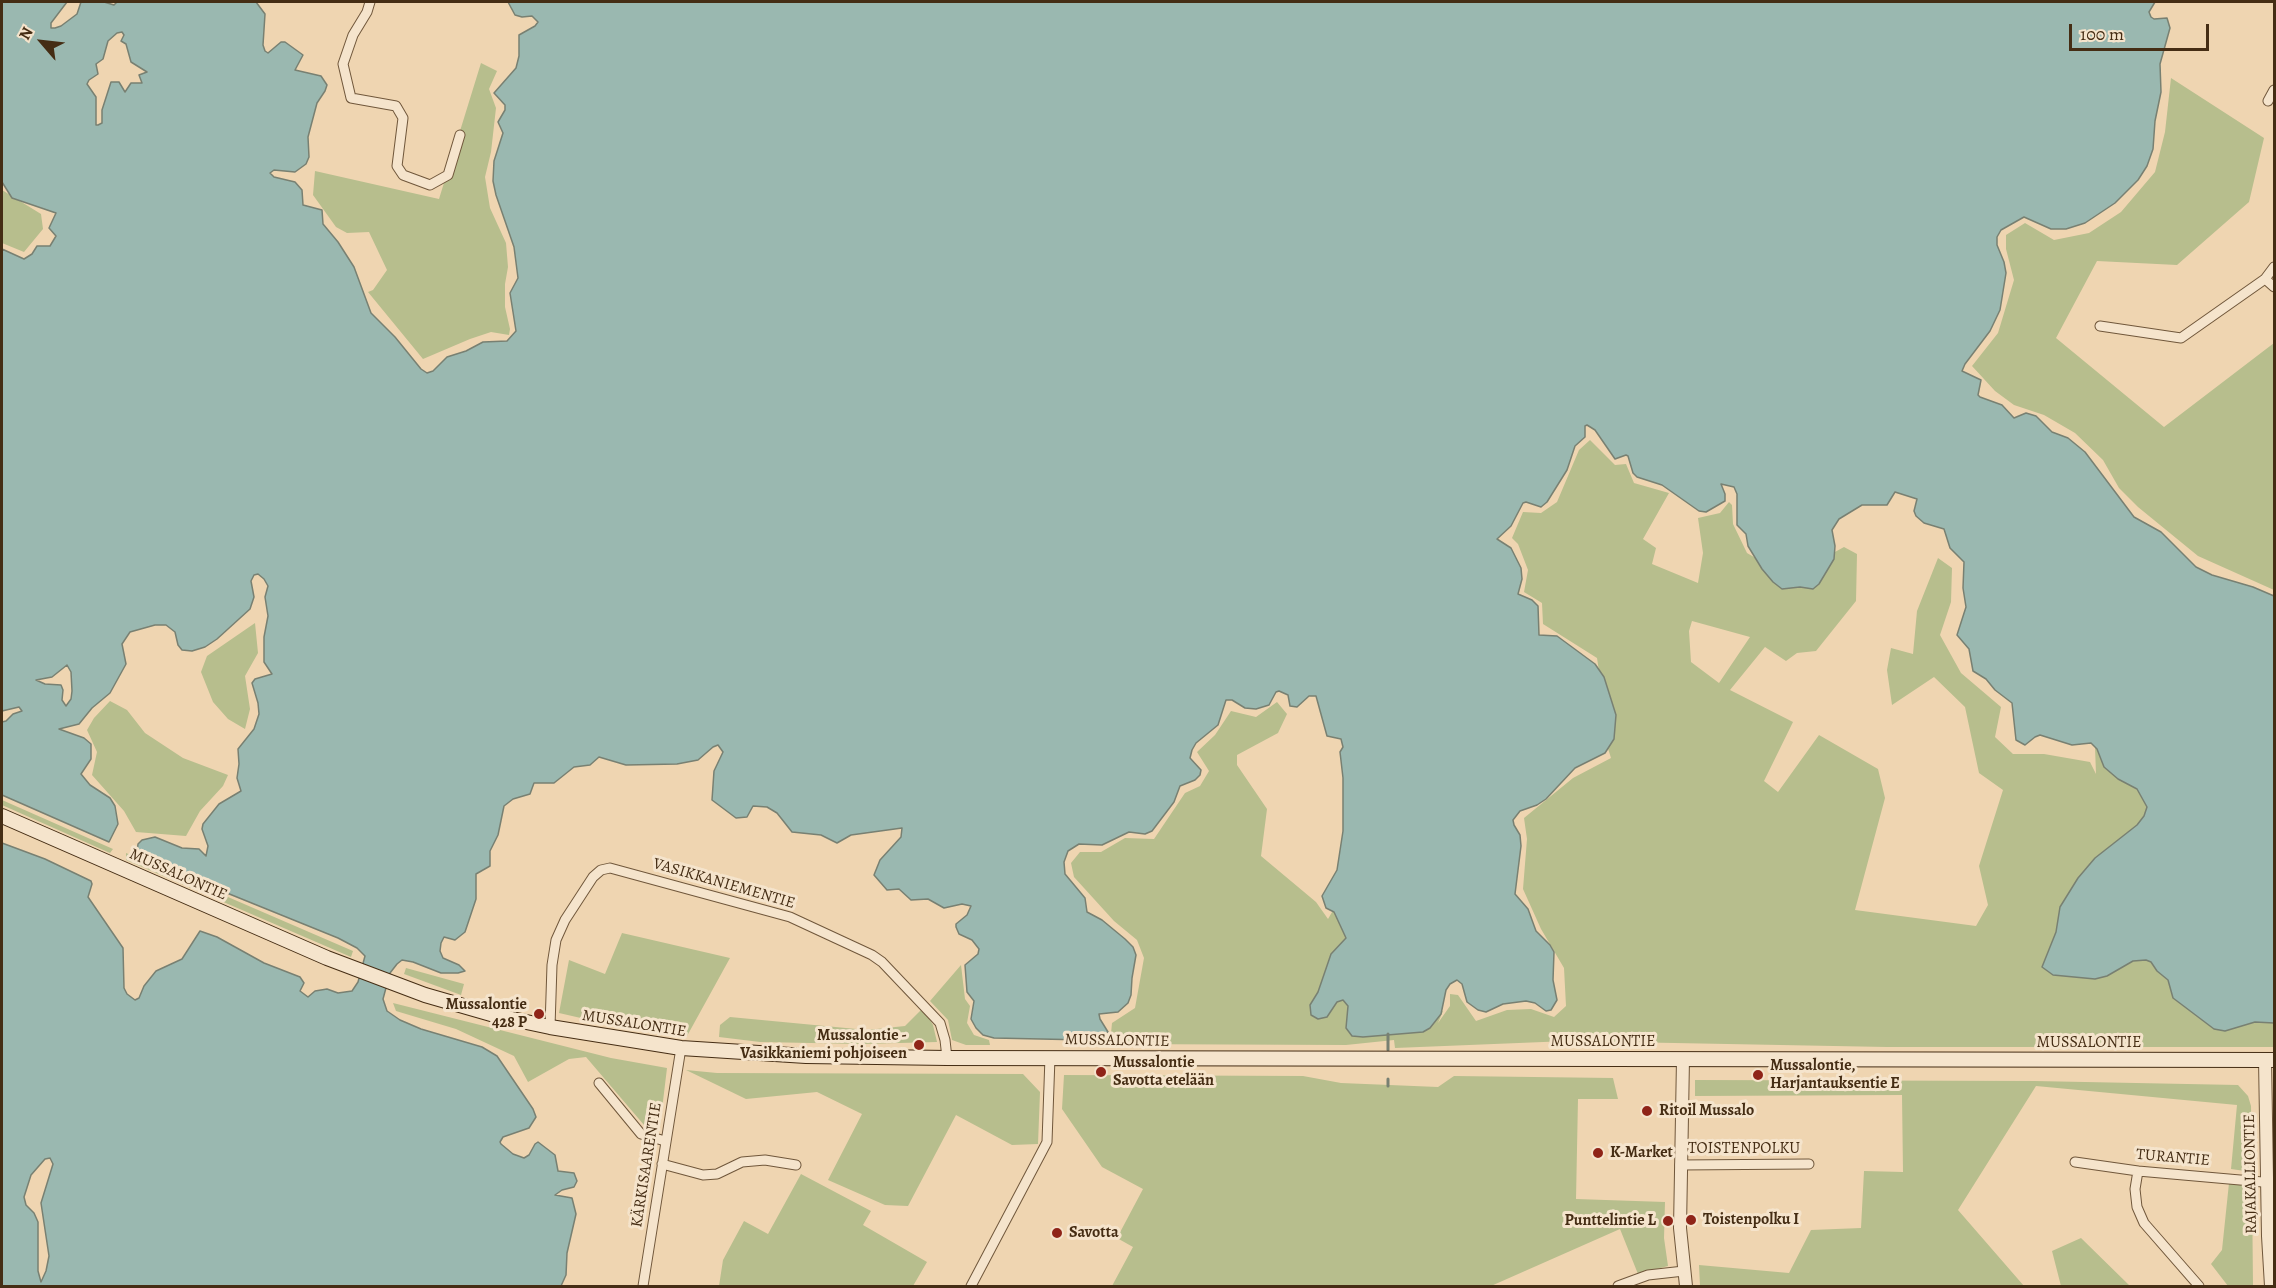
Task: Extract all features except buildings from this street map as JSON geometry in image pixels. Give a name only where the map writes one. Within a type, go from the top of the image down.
[{"type":"main road","name":"MUSSALONTIE","points":[[2,816],[351,968],[400,986],[456,1004],[550,1027],[681,1048],[806,1056],[947,1058],[2270,1060]]},
{"type":"street","points":[[370,2],[367,12],[353,35],[343,64],[351,98],[396,106],[403,118],[397,166],[403,176],[430,185],[448,175],[460,135]]},
{"type":"street","points":[[2268,101],[2274,90]]},
{"type":"street","points":[[2100,326],[2181,338],[2265,279],[2274,267]]},
{"type":"street","points":[[2265,279],[2274,287]]},
{"type":"street","name":"VASIKKANIEMENTIE","points":[[550,1027],[552,965],[556,940],[565,920],[593,877],[601,870],[610,868],[790,917],[872,955],[882,962],[940,1023],[947,1058]]},
{"type":"street","name":"KÄRKISAARENTIE","points":[[643,1287],[681,1048]]},
{"type":"street","points":[[971,1287],[1047,1142],[1050,1057]]},
{"type":"street","points":[[1683,1059],[1680,1228],[1686,1287]]},
{"type":"street","name":"RAJAKALLIONTIE","points":[[2270,1060],[2271,1287]]},
{"type":"street","points":[[599,1083],[641,1134],[665,1141]]},
{"type":"street","points":[[662,1164],[703,1175],[717,1174],[742,1162],[765,1160],[796,1165]]},
{"type":"street","name":"TURANTIE","points":[[2075,1162],[2138,1171],[2271,1183]]},
{"type":"street","name":"TOISTENPOLKU","points":[[1680,1165],[1809,1164]]},
{"type":"street","points":[[2138,1171],[2135,1189],[2137,1207],[2144,1223],[2199,1287]]},
{"type":"street","points":[[1618,1287],[1648,1275],[1684,1271]]},
{"type":"green space","points":[[481,63],[497,71],[489,89],[496,108],[491,152],[485,177],[490,208],[506,243],[508,267],[505,307],[510,329],[509,335],[491,332],[423,359],[368,292],[373,290],[387,270],[369,232],[347,233],[336,227],[313,195],[315,171],[439,199]]},
{"type":"green space","points":[[2171,78],[2264,138],[2249,202],[2177,265],[2097,261],[2056,338],[2164,427],[2274,343],[2274,590],[2198,556],[2138,507],[2119,488],[2103,460],[2075,433],[2044,415],[2014,405],[1995,391],[1972,366],[1998,333],[2014,280],[2006,249],[2006,235],[2025,223],[2054,240],[2089,233],[2121,212],[2155,172],[2165,132]]},
{"type":"green space","points":[[2,190],[41,214],[43,229],[24,252],[2,243]]},
{"type":"green space","points":[[1590,440],[1615,465],[1626,464],[1634,483],[1669,493],[1643,539],[1656,548],[1652,564],[1698,583],[1703,553],[1698,518],[1720,513],[1729,502],[1732,505],[1733,524],[1747,553],[1771,567],[1824,558],[1844,547],[1857,554],[1856,601],[1816,651],[1797,653],[1786,661],[1765,647],[1730,690],[1793,722],[1764,781],[1778,792],[1819,735],[1878,769],[1885,798],[1855,910],[1976,926],[1988,905],[1979,866],[2003,790],[1979,773],[1965,707],[1934,677],[1892,705],[1887,670],[1891,648],[1913,654],[1917,611],[1938,558],[1952,568],[1951,602],[1940,635],[1961,673],[2001,707],[1995,737],[2013,754],[2044,754],[2090,762],[2096,774],[2095,747],[2274,815],[2274,1047],[1887,1047],[1568,1041],[1395,1048],[1394,1040],[1346,1045],[1110,1044],[1112,1023],[1135,1008],[1144,958],[1137,940],[1114,921],[1074,877],[1071,863],[1080,852],[1101,852],[1125,838],[1154,839],[1185,793],[1200,786],[1209,771],[1197,752],[1215,735],[1231,711],[1256,717],[1277,702],[1287,714],[1278,733],[1237,755],[1237,765],[1267,809],[1261,856],[1316,902],[1328,919],[1335,907],[1384,1025],[1443,1011],[1438,1023],[1450,1006],[1450,994],[1458,995],[1476,1021],[1507,1010],[1531,1009],[1554,1017],[1566,1006],[1564,968],[1541,929],[1523,889],[1527,839],[1524,818],[1573,778],[1611,758],[1599,720],[1603,697],[1597,658],[1543,624],[1542,603],[1524,592],[1528,570],[1518,544],[1512,538],[1523,512],[1541,513],[1557,502],[1579,450]],"holes":[[[1692,621],[1750,637],[1719,683],[1691,662],[1689,631]]]},
{"type":"green space","points":[[255,623],[258,653],[245,676],[250,709],[245,729],[228,719],[213,702],[201,672],[207,656]]},
{"type":"green space","points":[[110,701],[127,710],[145,733],[183,758],[228,775],[223,786],[200,811],[186,836],[136,832],[124,811],[92,775],[97,752],[87,730],[94,718]]},
{"type":"green space","points":[[2,800],[113,849],[110,853],[2,805]]},
{"type":"green space","points":[[126,853],[353,951],[351,957],[126,860]]},
{"type":"green space","points":[[622,933],[730,958],[687,1036],[620,1027],[559,1013],[569,960],[605,974]]},
{"type":"green space","points":[[961,965],[965,999],[970,1006],[967,1023],[974,1035],[989,1040],[990,1045],[966,1045],[952,1040],[948,1020],[930,1001]]},
{"type":"green space","points":[[406,968],[464,984],[461,995],[404,974]]},
{"type":"green space","points":[[393,1003],[611,1058],[667,1068],[660,1126],[656,1133],[644,1125],[586,1057],[569,1059],[528,1082],[514,1056],[456,1029],[396,1011]]},
{"type":"green space","points":[[923,1008],[933,1025],[937,1042],[862,1044],[760,1042],[719,1037],[720,1025],[730,1017],[867,1030],[905,1026]]},
{"type":"green space","points":[[686,1070],[717,1073],[1023,1074],[1040,1092],[1038,1144],[1012,1145],[956,1115],[908,1206],[885,1205],[828,1180],[862,1114],[817,1092],[746,1099]]},
{"type":"green space","points":[[1064,1075],[1303,1076],[1341,1083],[1438,1087],[1454,1076],[1613,1078],[1618,1099],[1578,1099],[1576,1199],[1665,1202],[1664,1238],[1668,1266],[1638,1274],[1620,1229],[1491,1286],[1112,1286],[1133,1247],[1117,1238],[1143,1189],[1102,1167],[1062,1109]]},
{"type":"green space","points":[[1695,1080],[2034,1081],[2238,1085],[2248,1096],[2251,1106],[2252,1172],[2231,1169],[2237,1105],[2036,1086],[1958,1210],[2024,1286],[1700,1286],[1699,1265],[1789,1273],[1811,1230],[1861,1228],[1864,1171],[1903,1172],[1902,1095],[1695,1096]]},
{"type":"green space","points":[[801,1174],[871,1211],[863,1225],[927,1262],[913,1286],[719,1286],[723,1260],[744,1221],[768,1234]]},
{"type":"green space","points":[[2229,1183],[2252,1186],[2253,1286],[2228,1286],[2211,1264],[2222,1250]]},
{"type":"green space","points":[[2081,1238],[2130,1286],[2061,1286],[2052,1251]]},
{"type":"water","points":[[2,2],[67,2],[51,23],[51,28],[55,28],[77,14],[81,2],[104,2],[114,5],[117,2],[256,2],[265,14],[263,45],[265,51],[268,53],[281,42],[285,42],[303,55],[295,70],[321,76],[327,85],[317,103],[308,137],[309,157],[306,164],[295,172],[274,170],[270,173],[274,177],[295,182],[302,190],[303,205],[322,210],[323,224],[354,267],[371,313],[427,373],[433,371],[447,357],[483,342],[507,341],[516,331],[510,293],[518,278],[514,247],[493,181],[494,161],[503,133],[498,122],[505,110],[505,105],[494,93],[516,68],[519,56],[519,35],[538,22],[532,16],[515,15],[508,2],[2155,2],[2149,12],[2151,17],[2154,19],[2167,18],[2170,28],[2160,64],[2161,92],[2155,121],[2153,149],[2147,166],[2138,180],[2115,203],[2085,223],[2066,229],[2051,229],[2024,217],[2001,230],[1997,237],[1997,245],[2006,273],[2000,310],[1990,331],[1962,371],[1981,380],[1978,395],[1980,397],[2002,405],[2014,418],[2026,413],[2036,416],[2052,432],[2068,438],[2085,452],[2134,517],[2161,532],[2196,567],[2212,575],[2274,596],[2274,1023],[2255,1022],[2225,1031],[2214,1029],[2173,998],[2168,980],[2157,971],[2151,962],[2146,960],[2133,961],[2107,976],[2095,979],[2053,975],[2042,967],[2056,932],[2060,907],[2078,878],[2095,858],[2137,825],[2147,807],[2137,789],[2118,779],[2104,767],[2097,749],[2091,743],[2072,745],[2040,735],[2025,745],[2016,740],[2012,703],[1995,690],[1986,679],[1973,671],[1969,649],[1957,635],[1966,607],[1963,588],[1964,562],[1950,548],[1944,529],[1924,523],[1916,516],[1914,511],[1917,499],[1895,492],[1887,505],[1862,505],[1839,519],[1832,530],[1835,546],[1834,559],[1819,584],[1813,589],[1800,587],[1782,589],[1762,569],[1748,546],[1746,534],[1737,525],[1737,494],[1734,487],[1721,484],[1725,501],[1706,512],[1699,511],[1662,485],[1637,477],[1633,473],[1628,456],[1615,459],[1595,430],[1587,425],[1585,426],[1585,437],[1575,446],[1567,470],[1547,502],[1541,507],[1523,503],[1511,526],[1497,539],[1511,548],[1521,568],[1522,579],[1518,594],[1532,600],[1538,606],[1539,635],[1557,636],[1595,664],[1604,677],[1616,715],[1614,739],[1605,753],[1575,768],[1546,799],[1520,811],[1513,820],[1520,835],[1521,846],[1515,894],[1528,909],[1536,931],[1554,952],[1553,980],[1557,1000],[1551,1010],[1546,1011],[1535,1003],[1526,1001],[1503,1004],[1486,1012],[1478,1010],[1467,1002],[1462,984],[1457,980],[1446,990],[1441,1014],[1430,1028],[1423,1032],[1352,1036],[1346,1028],[1348,1006],[1343,1000],[1337,1002],[1327,1017],[1318,1019],[1311,1015],[1310,1005],[1318,992],[1331,954],[1346,938],[1334,912],[1326,908],[1322,896],[1337,870],[1343,831],[1343,778],[1340,752],[1343,747],[1341,739],[1327,736],[1316,696],[1309,696],[1297,707],[1290,706],[1288,695],[1279,691],[1276,692],[1269,705],[1256,709],[1245,708],[1232,700],[1226,700],[1218,725],[1196,743],[1192,750],[1190,758],[1201,770],[1200,775],[1195,780],[1180,786],[1174,802],[1152,831],[1145,834],[1129,832],[1102,845],[1079,844],[1068,851],[1064,862],[1065,874],[1085,898],[1087,912],[1102,920],[1125,939],[1133,947],[1136,955],[1128,1003],[1118,1012],[1099,1014],[1108,1032],[1087,1040],[994,1038],[983,1035],[976,1028],[971,1019],[974,1001],[967,992],[965,965],[978,954],[979,949],[972,940],[959,934],[956,927],[956,924],[967,915],[971,906],[962,904],[944,908],[928,899],[911,900],[899,889],[887,890],[874,875],[880,860],[901,837],[902,828],[851,835],[837,843],[821,835],[792,832],[777,813],[767,807],[753,806],[747,817],[736,818],[712,800],[714,771],[723,752],[718,745],[698,760],[677,764],[626,765],[599,757],[590,765],[574,767],[554,783],[534,783],[530,794],[513,799],[504,806],[498,835],[490,851],[490,866],[476,874],[476,899],[465,932],[455,940],[444,937],[441,943],[440,951],[443,958],[459,965],[465,971],[441,973],[402,960],[390,973],[383,999],[387,1011],[400,1020],[421,1029],[482,1047],[497,1056],[536,1117],[529,1128],[503,1137],[501,1144],[513,1154],[524,1158],[538,1142],[555,1155],[558,1171],[574,1173],[577,1181],[574,1187],[562,1190],[555,1195],[572,1198],[576,1214],[567,1253],[566,1275],[561,1286],[2,1286],[2,843],[45,859],[91,881],[88,897],[123,948],[124,988],[127,994],[135,1000],[139,998],[144,986],[156,971],[182,959],[200,931],[217,937],[264,963],[300,977],[304,983],[300,991],[308,997],[315,991],[327,989],[338,993],[352,991],[358,982],[365,956],[357,948],[338,938],[143,859],[137,852],[138,844],[142,840],[155,837],[182,848],[199,849],[206,856],[208,846],[202,829],[203,824],[219,804],[241,791],[237,778],[238,749],[254,729],[259,714],[252,683],[255,679],[272,674],[264,662],[264,637],[268,616],[265,597],[268,586],[258,574],[254,575],[251,581],[254,597],[250,609],[205,647],[192,651],[182,650],[178,645],[175,632],[166,625],[155,625],[130,632],[122,644],[126,664],[110,693],[92,708],[79,724],[59,729],[84,738],[91,744],[91,759],[81,774],[90,785],[110,798],[115,806],[118,824],[109,842],[2,795],[2,722],[22,711],[19,707],[2,711],[2,249],[24,259],[32,254],[37,246],[50,246],[56,236],[49,228],[56,213],[12,198],[2,182]],"holes":[[[122,32],[124,35],[121,41],[126,44],[131,62],[147,72],[139,75],[142,83],[131,83],[125,92],[119,82],[111,82],[102,110],[102,123],[96,125],[96,97],[87,84],[98,74],[96,64],[103,59],[108,41],[117,33]],[[67,665],[71,672],[71,699],[66,706],[62,700],[61,685],[45,684],[36,680],[52,677]],[[50,1158],[53,1164],[41,1203],[49,1256],[41,1282],[38,1271],[38,1222],[34,1213],[26,1205],[24,1197],[31,1175],[45,1159]]]},
{"type":"waterway","points":[[1388,1034],[1388,1050]]},
{"type":"waterway","points":[[1388,1079],[1388,1086]]},
{"type":"place","name":"Mussalontie 428 P","points":[[539,1014]]},
{"type":"place","name":"Mussalontie - Vasikkaniemi pohjoiseen","points":[[919,1045]]},
{"type":"place","name":"Mussalontie Savotta etelään","points":[[1101,1072]]},
{"type":"place","name":"Mussalontie, Harjantauksentie E","points":[[1758,1075]]},
{"type":"place","name":"Ritoil Mussalo","points":[[1647,1111]]},
{"type":"place","name":"K-Market","points":[[1598,1153]]},
{"type":"place","name":"Toistenpolku I","points":[[1691,1220]]},
{"type":"place","name":"Punttelintie L","points":[[1668,1221]]},
{"type":"place","name":"Savotta","points":[[1057,1233]]}]
